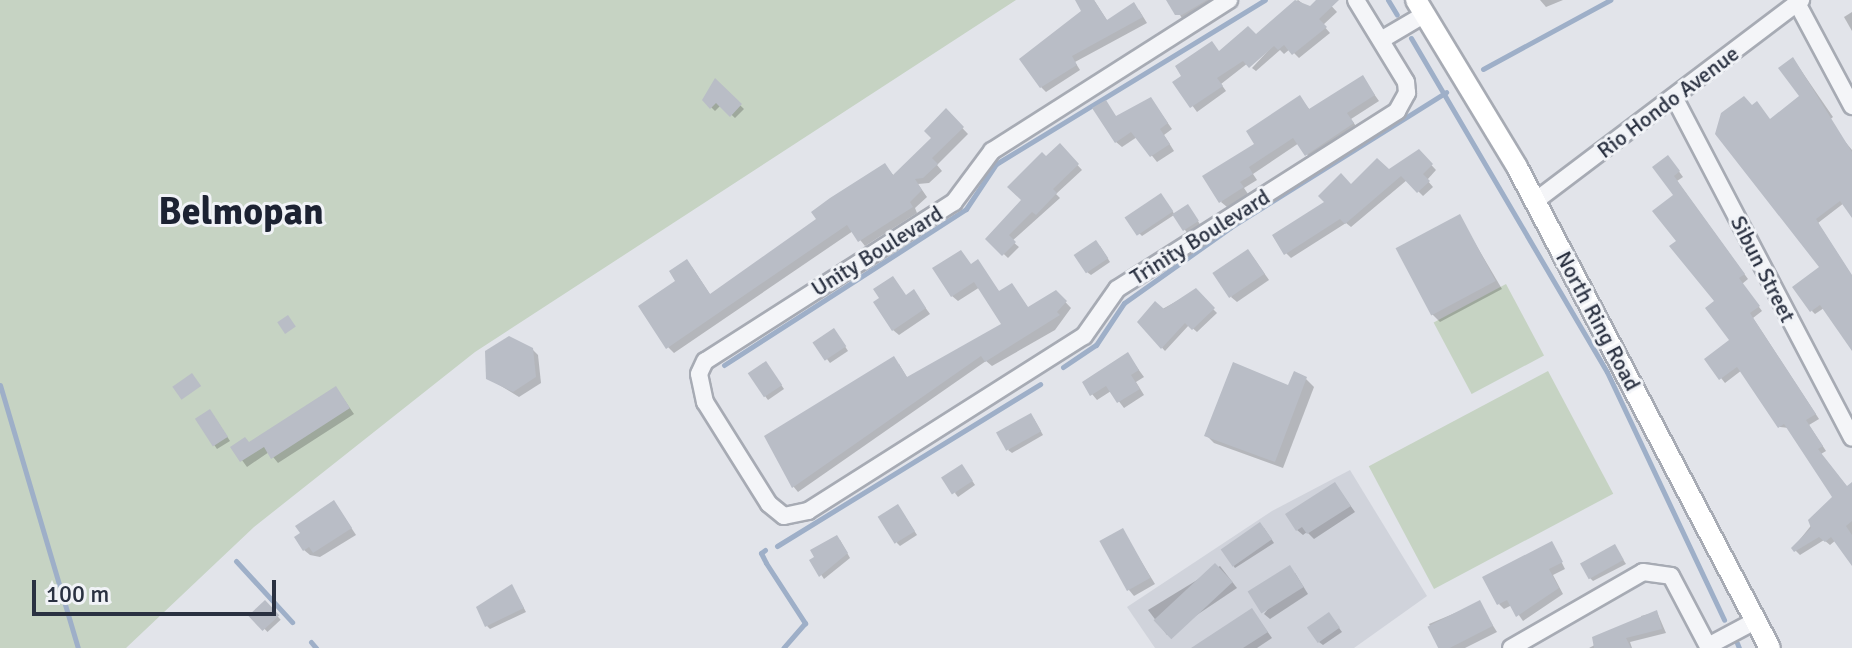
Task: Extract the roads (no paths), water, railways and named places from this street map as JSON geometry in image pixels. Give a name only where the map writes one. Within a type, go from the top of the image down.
[{"type":"main road","name":"North Ring Road","points":[[1421,7],[1534,202],[1770,648]]},
{"type":"street","name":"Unity Boulevard","points":[[784,516],[769,504],[705,402],[699,374],[705,361],[954,202],[992,151],[1229,0]]},
{"type":"street","points":[[1356,0],[1381,40],[1421,7]]},
{"type":"street","points":[[1799,1],[1852,106]]},
{"type":"street","name":"Rio Hondo Avenue","points":[[1534,202],[1675,99],[1799,1]]},
{"type":"street","name":"Trinity Boulevard","points":[[784,516],[808,511],[1041,365],[1084,336],[1117,289],[1397,111],[1407,93],[1406,82],[1381,40]]},
{"type":"street","name":"Sibun Street","points":[[1675,99],[1852,438]]},
{"type":"street","points":[[1511,648],[1643,572],[1671,576],[1708,647],[1755,621]]},
{"type":"waterway","points":[[724,365],[966,209],[996,164],[1265,0]]},
{"type":"waterway","points":[[1388,0],[1397,15]]},
{"type":"waterway","points":[[1483,69],[1610,0]]},
{"type":"waterway","points":[[1411,38],[1607,372],[1724,620]]},
{"type":"waterway","points":[[1063,367],[1096,345],[1124,303],[1231,227],[1446,92]]},
{"type":"waterway","points":[[777,546],[1040,384]]},
{"type":"waterway","points":[[0,385],[78,648]]},
{"type":"waterway","points":[[765,550],[761,553],[766,563],[805,623],[783,648]]},
{"type":"waterway","points":[[236,561],[292,622]]},
{"type":"waterway","points":[[311,642],[316,648]]},
{"type":"waterway","points":[[1737,643],[1739,648]]},
{"type":"district","name":"Belmopan","points":[[241,212]]}]
